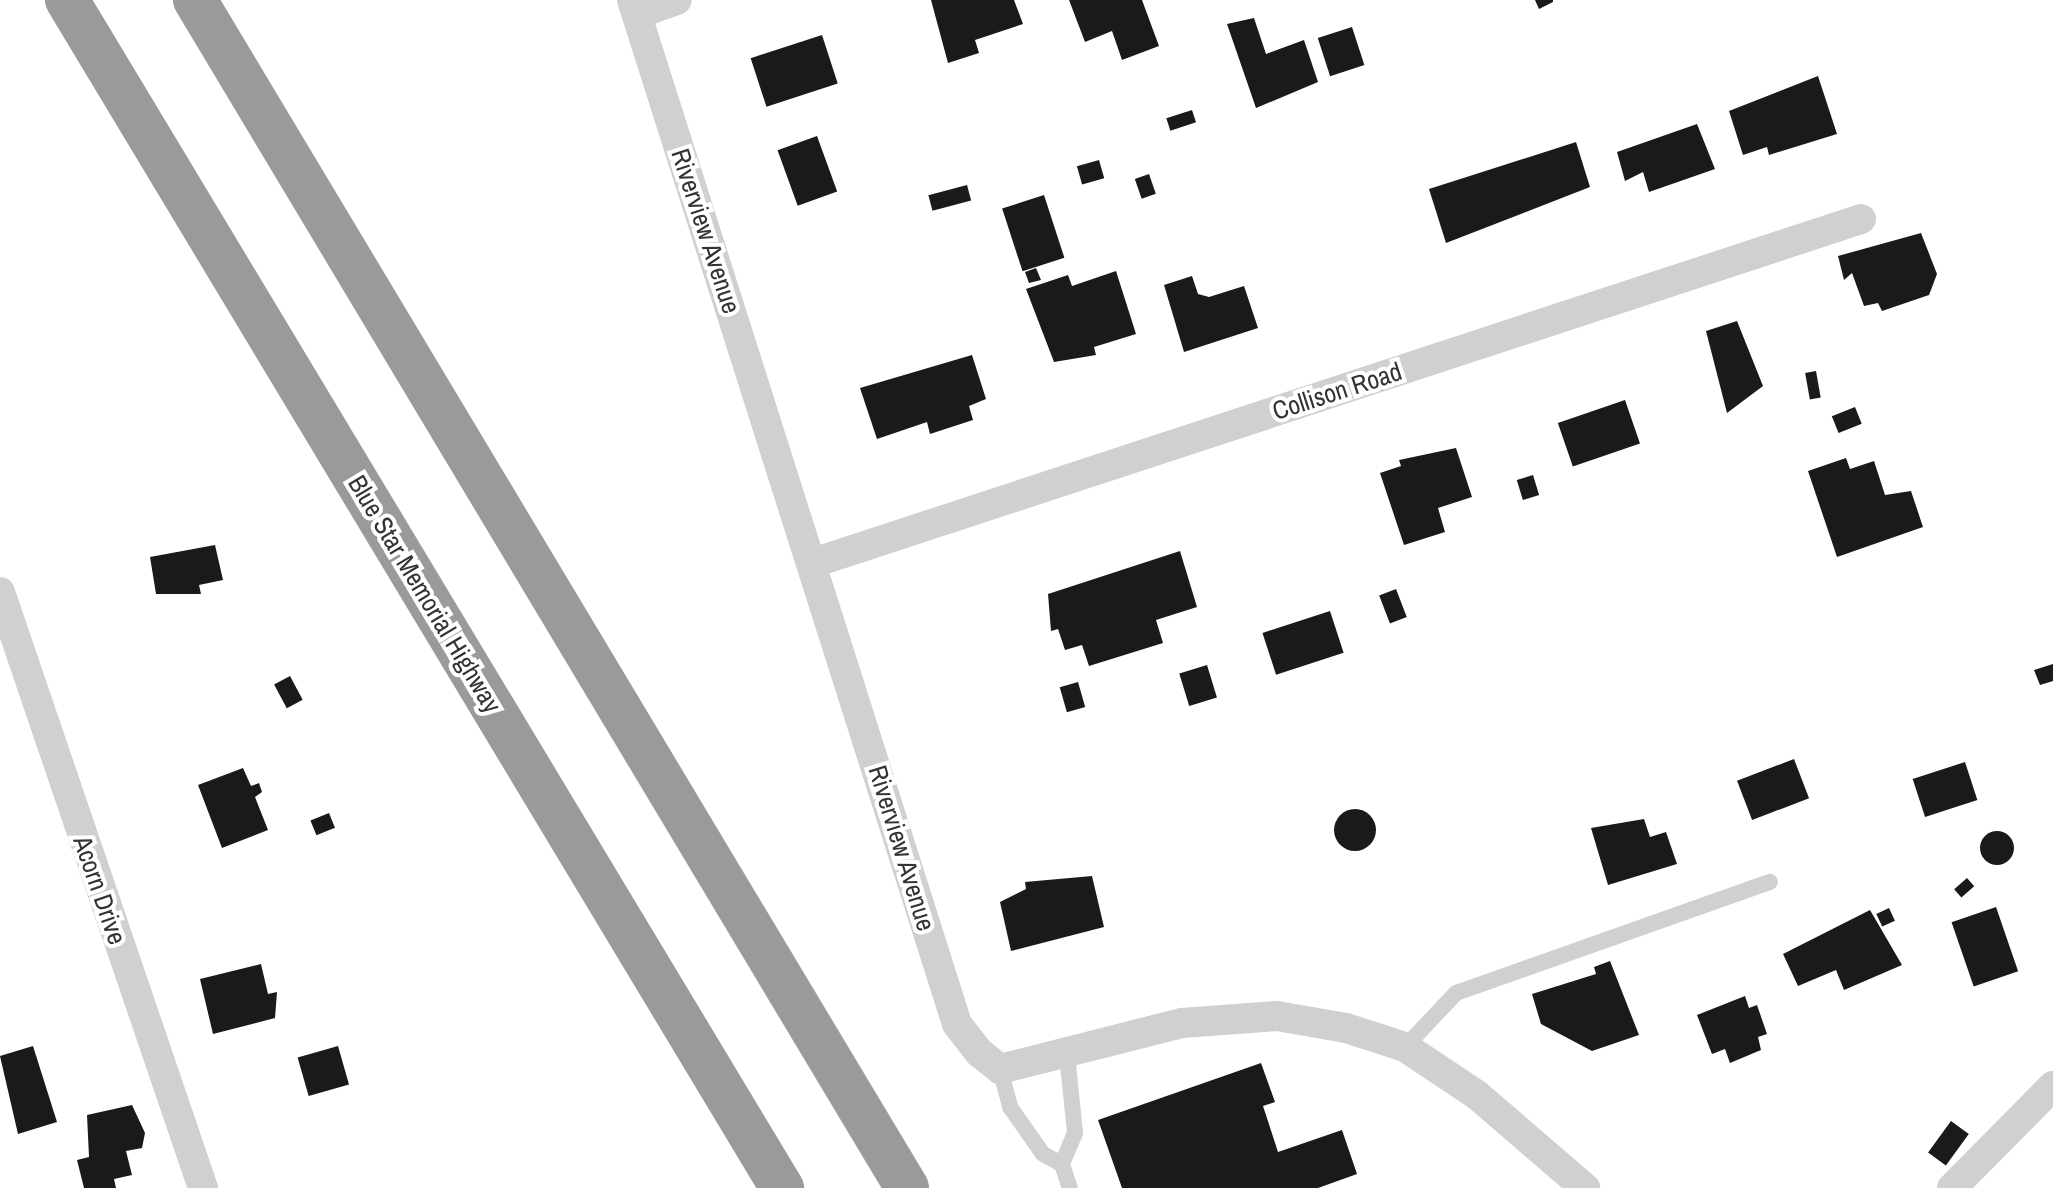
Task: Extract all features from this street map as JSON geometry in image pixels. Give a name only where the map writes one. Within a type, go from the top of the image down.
[{"type":"highway","name":"Blue Star Memorial Highway","points":[[67,0],[782,1188]]},
{"type":"highway","points":[[195,0],[905,1183]]},
{"type":"street","points":[[634,7],[677,0]]},
{"type":"street","name":"Riverview Avenue","points":[[634,7],[957,1024],[1000,1069]]},
{"type":"street","name":"Collison Road","points":[[813,563],[1861,219]]},
{"type":"street","name":"Acorn Drive","points":[[0,592],[203,1188]]},
{"type":"street","points":[[1000,1069],[1067,1055],[1182,1023],[1277,1016],[1405,1047],[1477,1095],[1585,1188]]},
{"type":"street","points":[[1952,1188],[2053,1086]]},
{"type":"lane","points":[[1405,1047],[1456,993],[1770,882]]},
{"type":"lane","points":[[1067,1055],[1075,1133],[1062,1164],[1070,1188]]},
{"type":"lane","points":[[1000,1069],[1010,1107],[1043,1154],[1062,1164]]},
{"type":"building","points":[[931,0],[1014,0],[1023,24],[975,40],[979,53],[948,63]]},
{"type":"building","points":[[1069,0],[1142,0],[1159,46],[1122,60],[1112,31],[1085,42]]},
{"type":"building","points":[[1535,0],[1553,0],[1553,2],[1539,9]]},
{"type":"building","points":[[1254,18],[1266,54],[1304,40],[1318,82],[1256,108],[1227,24]]},
{"type":"building","points":[[1352,27],[1364,65],[1330,76],[1318,38]]},
{"type":"building","points":[[822,35],[838,84],[766,107],[751,58]]},
{"type":"building","points":[[1818,76],[1837,134],[1769,155],[1767,147],[1743,155],[1729,111]]},
{"type":"building","points":[[1192,110],[1196,122],[1170,131],[1166,118]]},
{"type":"building","points":[[1697,124],[1715,169],[1649,192],[1643,172],[1625,181],[1617,152]]},
{"type":"building","points":[[817,136],[837,191],[798,206],[778,150]]},
{"type":"building","points":[[1576,142],[1590,187],[1446,243],[1429,189]]},
{"type":"building","points":[[1099,160],[1104,178],[1082,185],[1077,166]]},
{"type":"building","points":[[1149,174],[1156,194],[1142,199],[1135,179]]},
{"type":"building","points":[[967,185],[971,200],[933,211],[928,195]]},
{"type":"building","points":[[1044,195],[1064,258],[1023,271],[1002,209]]},
{"type":"building","points":[[1921,233],[1937,274],[1929,295],[1882,311],[1878,303],[1864,306],[1852,273],[1844,280],[1838,256]]},
{"type":"building","points":[[1036,268],[1041,280],[1029,283],[1025,272]]},
{"type":"building","points":[[1116,271],[1136,334],[1094,347],[1096,355],[1054,362],[1026,289],[1068,275],[1072,286]]},
{"type":"building","points":[[1192,276],[1198,294],[1209,297],[1244,286],[1258,328],[1184,352],[1164,285]]},
{"type":"building","points":[[1737,321],[1763,386],[1727,413],[1706,331]]},
{"type":"building","points":[[972,355],[986,399],[969,406],[973,420],[930,434],[927,422],[877,439],[860,388]]},
{"type":"building","points":[[1816,371],[1821,398],[1810,399],[1805,373]]},
{"type":"building","points":[[1625,400],[1640,443],[1573,467],[1558,423]]},
{"type":"building","points":[[1855,407],[1862,424],[1839,433],[1832,416]]},
{"type":"building","points":[[1456,448],[1472,497],[1438,508],[1445,532],[1404,545],[1380,473],[1401,466],[1399,460]]},
{"type":"building","points":[[1846,458],[1850,469],[1874,461],[1885,495],[1911,491],[1923,527],[1837,557],[1808,471]]},
{"type":"building","points":[[1533,475],[1539,495],[1523,500],[1517,480]]},
{"type":"building","points":[[215,545],[223,580],[199,585],[201,594],[156,594],[150,557]]},
{"type":"building","points":[[1180,551],[1197,607],[1156,620],[1163,643],[1089,666],[1082,645],[1065,650],[1058,629],[1051,631],[1048,594]]},
{"type":"building","points":[[1396,589],[1407,617],[1390,623],[1379,595]]},
{"type":"building","points":[[1330,611],[1344,653],[1276,675],[1262,633]]},
{"type":"building","points":[[2053,664],[2053,681],[2040,685],[2034,670]]},
{"type":"building","points":[[1207,665],[1217,698],[1189,706],[1179,673]]},
{"type":"building","points":[[290,676],[303,700],[287,708],[274,684]]},
{"type":"building","points":[[1078,682],[1085,707],[1067,712],[1060,687]]},
{"type":"building","points":[[1794,759],[1809,798],[1752,820],[1737,781]]},
{"type":"building","points":[[1965,762],[1977,800],[1925,817],[1913,779]]},
{"type":"building","points":[[243,768],[251,786],[259,783],[262,792],[255,797],[268,830],[222,848],[198,785]]},
{"type":"building","points":[[1355,809],[1370,815],[1376,830],[1370,845],[1355,851],[1340,845],[1334,830],[1340,815]]},
{"type":"building","points":[[329,813],[335,828],[316,835],[310,820]]},
{"type":"building","points":[[1644,819],[1650,837],[1666,832],[1677,864],[1608,885],[1591,828]]},
{"type":"building","points":[[1997,831],[2009,836],[2014,848],[2009,860],[1997,865],[1985,860],[1980,848],[1985,836]]},
{"type":"building","points":[[1092,876],[1104,927],[1011,951],[1000,902],[1026,889],[1025,882]]},
{"type":"building","points":[[1967,878],[1974,886],[1961,897],[1954,889]]},
{"type":"building","points":[[1996,907],[2018,971],[1974,987],[1952,922]]},
{"type":"building","points":[[1889,908],[1895,921],[1882,927],[1876,914]]},
{"type":"building","points":[[1870,910],[1902,965],[1844,990],[1836,970],[1798,986],[1783,954]]},
{"type":"building","points":[[1610,961],[1639,1035],[1592,1051],[1541,1024],[1532,994],[1596,974],[1594,967]]},
{"type":"building","points":[[261,964],[268,994],[277,992],[275,1018],[213,1034],[200,979]]},
{"type":"building","points":[[1745,996],[1749,1008],[1757,1005],[1767,1034],[1758,1037],[1761,1050],[1730,1063],[1725,1049],[1712,1054],[1697,1015]]},
{"type":"building","points":[[33,1046],[57,1122],[18,1134],[0,1056]]},
{"type":"building","points":[[338,1046],[349,1084],[309,1096],[298,1058]]},
{"type":"building","points":[[1261,1063],[1275,1102],[1263,1106],[1278,1152],[1342,1130],[1357,1174],[1318,1188],[1122,1188],[1098,1120]]},
{"type":"building","points":[[132,1105],[145,1133],[142,1148],[126,1151],[132,1175],[114,1179],[116,1188],[84,1188],[77,1160],[89,1157],[87,1115]]},
{"type":"building","points":[[1951,1121],[1969,1134],[1946,1165],[1928,1153]]}]
